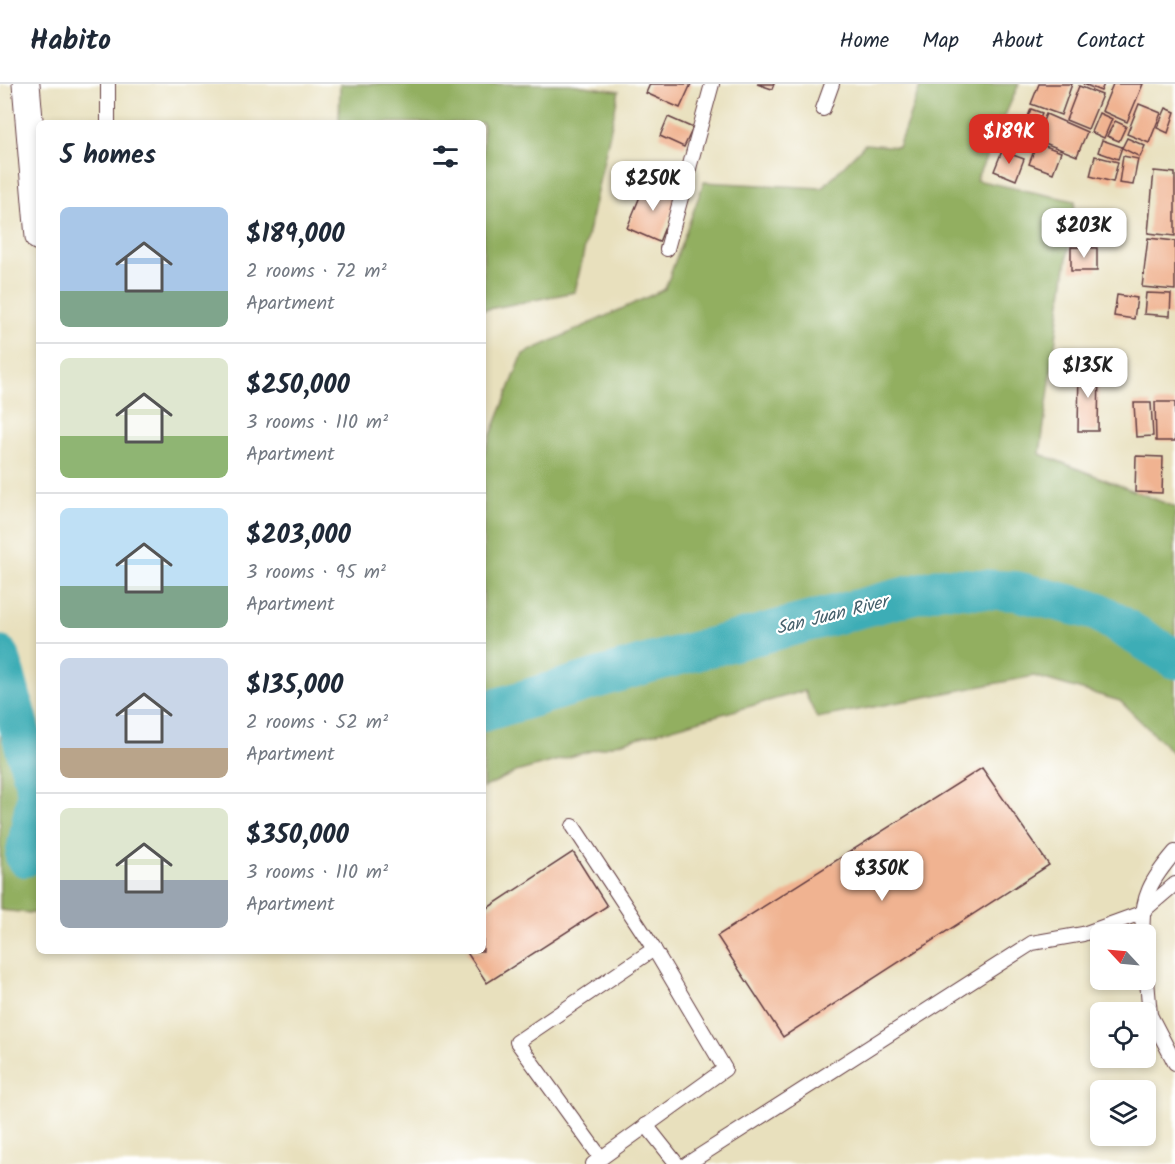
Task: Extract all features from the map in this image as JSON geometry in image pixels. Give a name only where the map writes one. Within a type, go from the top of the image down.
[{"type":"street","points":[[26,84],[36,202]]},
{"type":"lane","points":[[108,84],[108,120]]},
{"type":"lane","points":[[667,249],[712,84]]},
{"type":"lane","points":[[823,109],[832,84]]},
{"type":"lane","points":[[573,826],[654,949],[725,1069],[597,1161],[517,1042],[654,949]]},
{"type":"lane","points":[[1142,924],[1141,913],[1152,880],[1175,852]]},
{"type":"lane","points":[[687,1164],[1032,943],[1083,934],[1141,913],[1175,884]]},
{"type":"lane","points":[[1148,990],[1150,1015],[1175,1063]]},
{"type":"lane","points":[[646,1125],[677,1164]]},
{"type":"green space","points":[[340,84],[570,84],[619,91],[575,292],[486,309],[486,120],[339,120]]},
{"type":"green space","points":[[921,84],[1019,84],[976,180],[1075,201],[1040,454],[1175,507],[1175,755],[1120,701],[1034,676],[817,718],[804,691],[516,772],[486,787],[486,447],[523,354],[665,289],[704,182],[822,188],[865,144],[898,147]]},
{"type":"green space","points":[[0,736],[36,736],[36,914],[0,910]]},
{"type":"building","points":[[650,84],[691,84],[680,108],[646,93]]},
{"type":"building","points":[[757,84],[774,84],[772,89]]},
{"type":"building","points":[[1039,84],[1072,84],[1061,115],[1031,104]]},
{"type":"building","points":[[1083,84],[1104,84],[1101,91]]},
{"type":"building","points":[[1113,84],[1143,84],[1127,122],[1102,111]]},
{"type":"building","points":[[1079,86],[1102,95],[1088,129],[1066,120]]},
{"type":"building","points":[[1139,104],[1161,113],[1149,143],[1127,134]]},
{"type":"building","points":[[1166,108],[1175,112],[1168,133],[1157,128]]},
{"type":"building","points":[[1031,109],[1042,113],[1031,139],[1021,134]]},
{"type":"building","points":[[1099,113],[1112,119],[1104,138],[1091,132]]},
{"type":"building","points":[[1046,114],[1087,132],[1077,156],[1035,139]]},
{"type":"building","points":[[668,117],[693,128],[684,147],[660,136]]},
{"type":"building","points":[[1115,121],[1126,126],[1119,141],[1107,136]]},
{"type":"building","points":[[1127,138],[1145,146],[1140,157],[1122,148]]},
{"type":"building","points":[[1102,140],[1122,147],[1118,159],[1098,152]]},
{"type":"building","points":[[1037,143],[1061,152],[1053,173],[1029,164]]},
{"type":"building","points":[[1002,151],[1024,159],[1016,180],[994,171]]},
{"type":"building","points":[[1095,156],[1118,162],[1113,182],[1090,176]]},
{"type":"building","points":[[1123,156],[1138,159],[1133,185],[1119,183]]},
{"type":"building","points":[[1154,171],[1175,173],[1175,236],[1148,233]]},
{"type":"building","points":[[646,182],[678,195],[659,242],[627,228]]},
{"type":"building","points":[[1148,238],[1175,241],[1175,290],[1142,287]]},
{"type":"building","points":[[1071,247],[1097,248],[1097,271],[1071,271]]},
{"type":"building","points":[[1146,293],[1171,294],[1170,316],[1144,314]]},
{"type":"building","points":[[1117,295],[1137,298],[1134,319],[1114,316]]},
{"type":"building","points":[[1079,366],[1099,366],[1098,431],[1078,431]]},
{"type":"building","points":[[1155,402],[1175,402],[1175,441],[1156,441]]},
{"type":"building","points":[[1134,403],[1151,403],[1153,436],[1136,437]]},
{"type":"building","points":[[1136,456],[1163,457],[1162,493],[1135,492]]},
{"type":"building","points":[[982,768],[1049,865],[783,1037],[717,936]]},
{"type":"building","points":[[573,852],[607,906],[487,983],[468,954],[486,954],[486,909]]},
{"type":"waterway","name":"San Juan River","points":[[486,711],[646,664],[942,587],[1016,591],[1097,611],[1175,659]]},
{"type":"waterway","points":[[0,656],[36,788]]},
{"type":"waterway","points":[[25,857],[36,797]]}]
